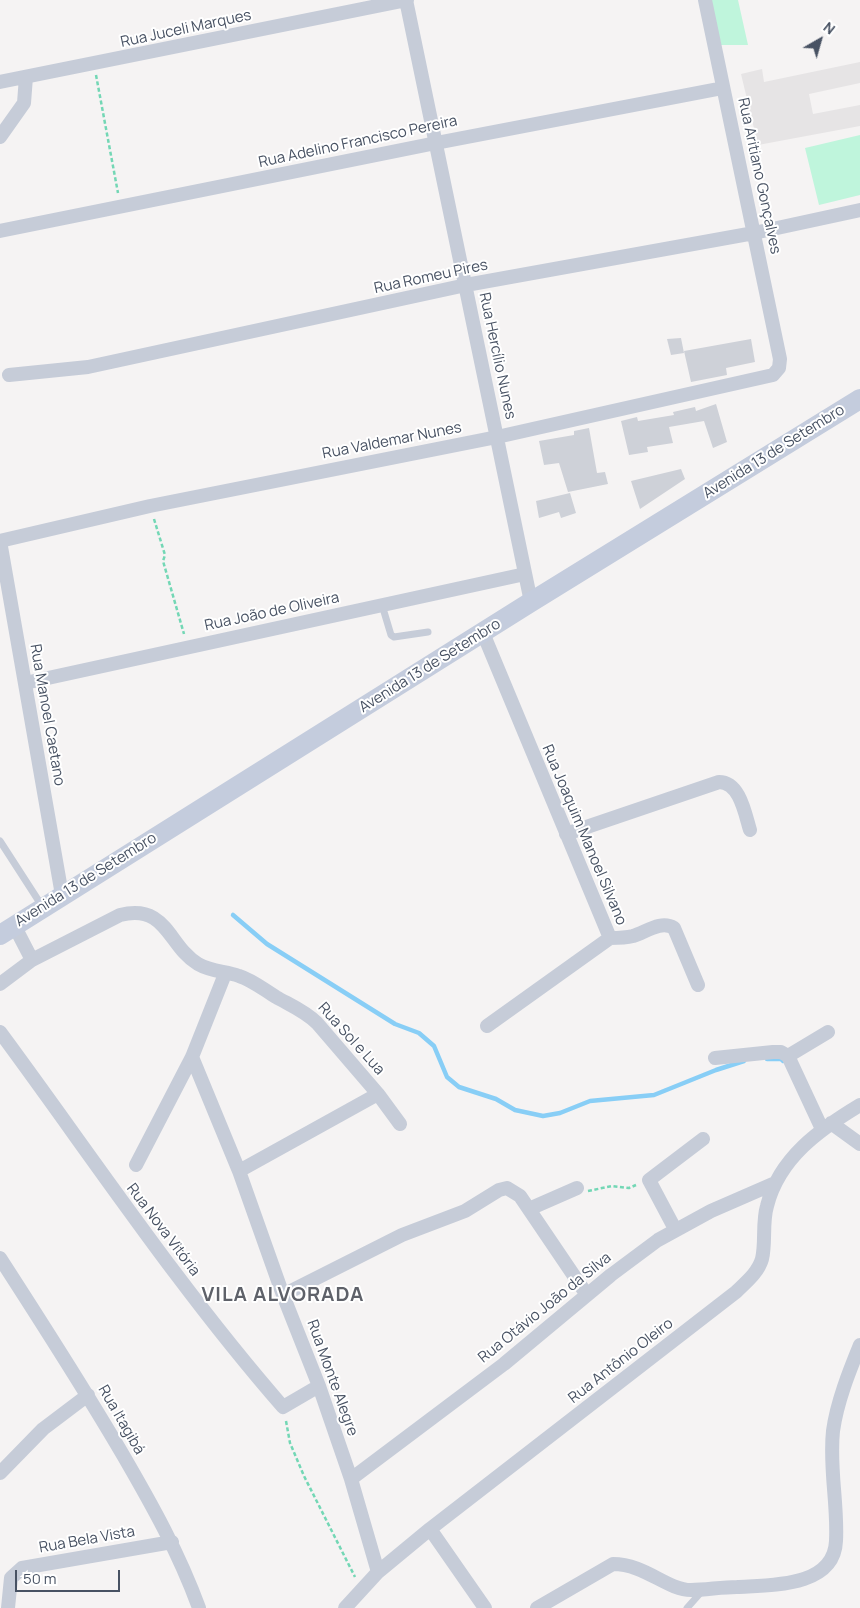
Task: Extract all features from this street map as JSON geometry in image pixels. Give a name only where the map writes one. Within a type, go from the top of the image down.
[{"type":"main road","name":"Avenida 13 de Setembro","points":[[7,930],[531,602],[860,399]]},
{"type":"street","name":"Rua Juceli Marques","points":[[0,82],[406,0]]},
{"type":"street","name":"Rua Hercílio Nunes","points":[[406,0],[531,602]]},
{"type":"street","name":"Rua Aritiano Gonçalves","points":[[705,0],[780,359]]},
{"type":"street","points":[[0,138],[24,103],[26,77]]},
{"type":"street","name":"Rua Adelino Francisco Pereira","points":[[0,232],[436,143],[724,88]]},
{"type":"street","name":"Rua Romeu Pires","points":[[9,375],[88,367],[466,286],[754,234],[860,210]]},
{"type":"street","name":"Rua Valdemar Nunes","points":[[0,541],[150,506],[497,437],[772,375],[779,368],[780,359]]},
{"type":"street","name":"Rua Manoel Caetano","points":[[0,541],[62,895]]},
{"type":"street","name":"Rua João de Oliveira","points":[[25,683],[526,574]]},
{"type":"street","name":"Rua Joaquim Manoel Silvano","points":[[483,633],[610,938],[487,1026]]},
{"type":"street","points":[[566,834],[720,782],[726,782],[733,786],[750,830]]},
{"type":"street","name":"Rua Sol e Lua","points":[[32,960],[106,922],[132,912],[155,918],[197,963],[225,974],[233,974],[251,981],[307,1013],[378,1094],[239,1171]]},
{"type":"street","points":[[610,938],[633,936],[663,925],[670,925],[674,928],[698,984]]},
{"type":"street","points":[[0,984],[32,960],[7,930]]},
{"type":"street","points":[[136,1165],[192,1057],[225,974]]},
{"type":"street","name":"Rua Nova Vitória","points":[[0,1032],[119,1200],[248,1367],[283,1407]]},
{"type":"street","points":[[788,1056],[828,1032]]},
{"type":"street","points":[[715,1058],[773,1052],[781,1052],[788,1056],[826,1126],[860,1144]]},
{"type":"street","name":"Rua Monte Alegre","points":[[192,1057],[239,1171],[319,1386],[351,1479],[378,1572]]},
{"type":"street","points":[[378,1094],[400,1124]]},
{"type":"street","name":"Rua Antônio Oleiro","points":[[345,1608],[378,1572],[430,1529],[736,1292],[749,1279],[762,1259],[766,1208],[773,1184],[794,1156],[826,1126],[860,1105]]},
{"type":"street","points":[[675,1229],[649,1180],[703,1139]]},
{"type":"street","name":"Rua Otávio João da Silva","points":[[351,1479],[504,1364],[626,1264],[675,1229],[773,1184]]},
{"type":"street","points":[[284,1296],[402,1235],[465,1211],[499,1190],[507,1188],[514,1191],[529,1208],[587,1295]]},
{"type":"street","points":[[529,1208],[577,1188]]},
{"type":"street","name":"Rua Itagibá","points":[[0,1258],[88,1395],[172,1542],[199,1608]]},
{"type":"street","points":[[537,1608],[614,1564],[626,1564],[641,1568],[688,1590],[786,1584],[811,1576],[824,1567],[831,1557],[836,1543],[832,1464],[833,1431],[849,1371],[860,1344]]},
{"type":"street","points":[[283,1407],[319,1386]]},
{"type":"street","points":[[0,1473],[43,1429],[88,1395]]},
{"type":"street","points":[[430,1529],[485,1608]]},
{"type":"street","name":"Rua Bela Vista","points":[[8,1608],[11,1578],[22,1568],[172,1542]]},
{"type":"street","points":[[358,1592],[363,1608]]},
{"type":"lane","points":[[382,605],[391,634],[394,637],[428,632]]},
{"type":"lane","points":[[0,841],[43,907]]},
{"type":"lane","points":[[687,1608],[703,1590]]},
{"type":"path","points":[[94,64],[120,208]]},
{"type":"path","points":[[150,506],[188,647]]},
{"type":"path","points":[[577,1188],[594,1191],[612,1186],[629,1188],[649,1180]]},
{"type":"path","points":[[283,1407],[290,1443],[300,1468],[358,1592]]},
{"type":"shaded area","points":[[860,62],[860,83],[809,94],[813,114],[860,105],[860,126],[758,145],[741,74],[762,69],[764,82]]},
{"type":"green space","points":[[711,0],[738,0],[748,45],[721,45]]},
{"type":"green space","points":[[860,135],[860,195],[819,205],[805,148]]},
{"type":"building","points":[[681,338],[684,353],[671,355],[667,339]]},
{"type":"building","points":[[751,339],[755,362],[726,368],[727,375],[691,382],[684,351]]},
{"type":"building","points":[[716,404],[727,442],[713,448],[704,421],[669,427],[673,443],[647,447],[648,452],[629,455],[621,421],[637,417],[638,421],[674,415],[673,412],[695,407],[696,411]]},
{"type":"building","points":[[589,428],[597,473],[605,472],[608,484],[568,492],[559,463],[544,465],[539,441],[574,435],[574,431]]},
{"type":"building","points":[[681,469],[685,479],[640,509],[631,481]]},
{"type":"building","points":[[570,493],[576,513],[561,518],[559,512],[539,518],[536,501]]},
{"type":"waterway","points":[[233,915],[267,944],[395,1024],[419,1033],[434,1046],[447,1077],[459,1087],[496,1099],[515,1110],[543,1116],[560,1113],[590,1101],[654,1095],[744,1061]]},
{"type":"waterway","points":[[767,1059],[781,1059],[783,1061]]},
{"type":"district","name":"VILA ALVORADA","points":[[283,1295]]}]
